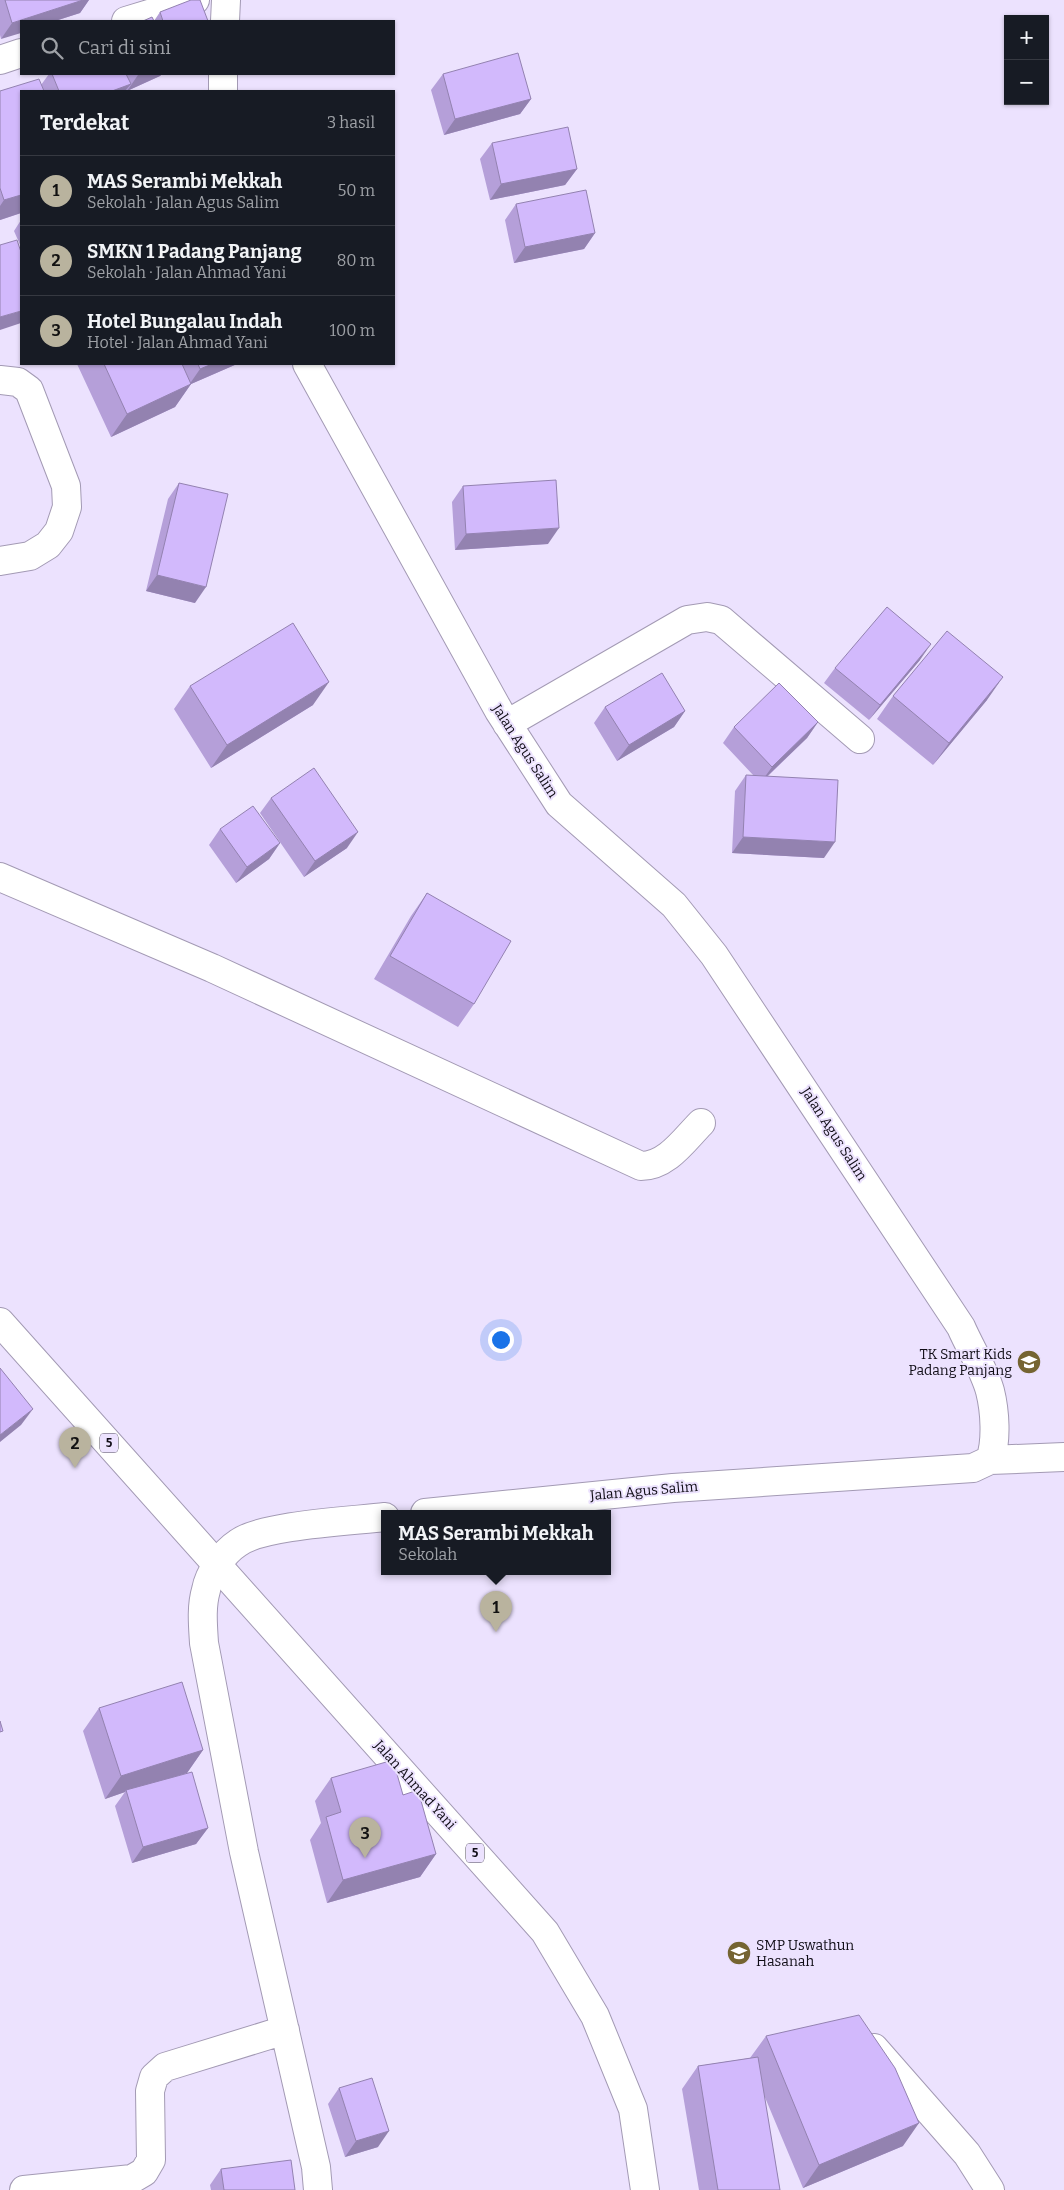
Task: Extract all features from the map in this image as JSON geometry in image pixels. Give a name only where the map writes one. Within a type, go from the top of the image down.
[{"type":"main road","points":[[129,20],[195,0]]},
{"type":"main road","points":[[225,20],[226,0]]},
{"type":"main road","points":[[0,60],[20,53]]},
{"type":"main road","points":[[223,75],[223,90]]},
{"type":"main road","name":"Jalan Agus Salim","points":[[308,365],[507,724],[559,804],[674,905],[714,955],[946,1303],[961,1327],[990,1391],[994,1443],[990,1460],[973,1468],[673,1488],[456,1510]]},
{"type":"main road","points":[[0,380],[18,382],[29,390],[66,486],[67,507],[59,531],[48,546],[30,556],[0,561]]},
{"type":"main road","points":[[507,724],[687,620],[707,617],[721,620],[860,739]]},
{"type":"main road","points":[[0,877],[212,968],[641,1166],[649,1166],[663,1160],[701,1123]]},
{"type":"main road","name":"5","points":[[0,1322],[218,1564]]},
{"type":"main road","points":[[990,1460],[1064,1457]]},
{"type":"main road","points":[[318,2190],[316,2167],[244,1852],[204,1643],[203,1616],[206,1588],[218,1564],[238,1542],[267,1531],[381,1518]]},
{"type":"main road","name":"Jalan Ahmad Yani","points":[[218,1564],[545,1932],[596,2016],[633,2109],[645,2190]]},
{"type":"main road","points":[[858,2029],[968,2154],[990,2190]]},
{"type":"main road","points":[[24,2190],[132,2179],[144,2172],[151,2160],[150,2090],[154,2077],[165,2067],[285,2030]]},
{"type":"building","points":[[5,0],[83,0],[20,20],[12,23]]},
{"type":"building","points":[[191,0],[200,0],[208,20],[163,20],[160,12]]},
{"type":"building","points":[[518,53],[531,99],[455,119],[443,74]]},
{"type":"building","points":[[52,75],[126,75],[131,84],[115,90],[59,90]]},
{"type":"building","points":[[39,79],[44,90],[20,90],[20,195],[4,200],[0,188],[0,91]]},
{"type":"building","points":[[568,127],[577,169],[501,184],[492,143]]},
{"type":"building","points":[[586,190],[595,233],[525,247],[516,204]]},
{"type":"building","points":[[17,240],[20,249],[20,311],[0,317],[0,245]]},
{"type":"building","points":[[104,365],[182,365],[191,384],[127,414]]},
{"type":"building","points":[[198,365],[210,365],[200,369]]},
{"type":"building","points":[[556,480],[559,528],[466,534],[463,486]]},
{"type":"building","points":[[179,483],[228,494],[206,587],[157,575]]},
{"type":"building","points":[[887,607],[931,644],[880,705],[835,668]]},
{"type":"building","points":[[293,623],[329,682],[227,745],[190,686]]},
{"type":"building","points":[[947,631],[1003,677],[949,743],[893,696]]},
{"type":"building","points":[[662,673],[685,711],[629,745],[605,707]]},
{"type":"building","points":[[779,683],[818,722],[772,767],[734,727]]},
{"type":"building","points":[[314,768],[358,832],[315,861],[271,798]]},
{"type":"building","points":[[746,775],[838,780],[835,842],[743,837]]},
{"type":"building","points":[[253,806],[280,843],[247,867],[220,829]]},
{"type":"building","points":[[427,893],[511,941],[474,1004],[390,956]]},
{"type":"building","points":[[0,1368],[33,1409],[0,1435]]},
{"type":"building","points":[[182,1682],[203,1750],[121,1776],[99,1708]]},
{"type":"building","points":[[0,1721],[3,1731],[0,1732]]},
{"type":"building","points":[[393,1760],[403,1795],[418,1790],[436,1854],[343,1880],[326,1817],[341,1812],[331,1778]]},
{"type":"building","points":[[192,1772],[208,1828],[143,1847],[126,1790]]},
{"type":"building","points":[[859,2015],[895,2068],[919,2123],[819,2165],[766,2036]]},
{"type":"building","points":[[758,2057],[780,2190],[718,2190],[698,2066]]},
{"type":"building","points":[[372,2078],[389,2131],[356,2141],[339,2088]]},
{"type":"building","points":[[291,2160],[295,2190],[224,2190],[221,2169]]},
{"type":"place","name":"TK Smart Kids Padang Panjang","points":[[1029,1362]]},
{"type":"place","name":"SMKN 1 Padang Panjang","points":[[75,1468]]},
{"type":"place","name":"MAS Serambi Mekkah","points":[[496,1632]]},
{"type":"place","name":"Hotel Bungalau Indah","points":[[365,1858]]},
{"type":"place","name":"SMP Uswathun Hasanah","points":[[739,1953]]}]
